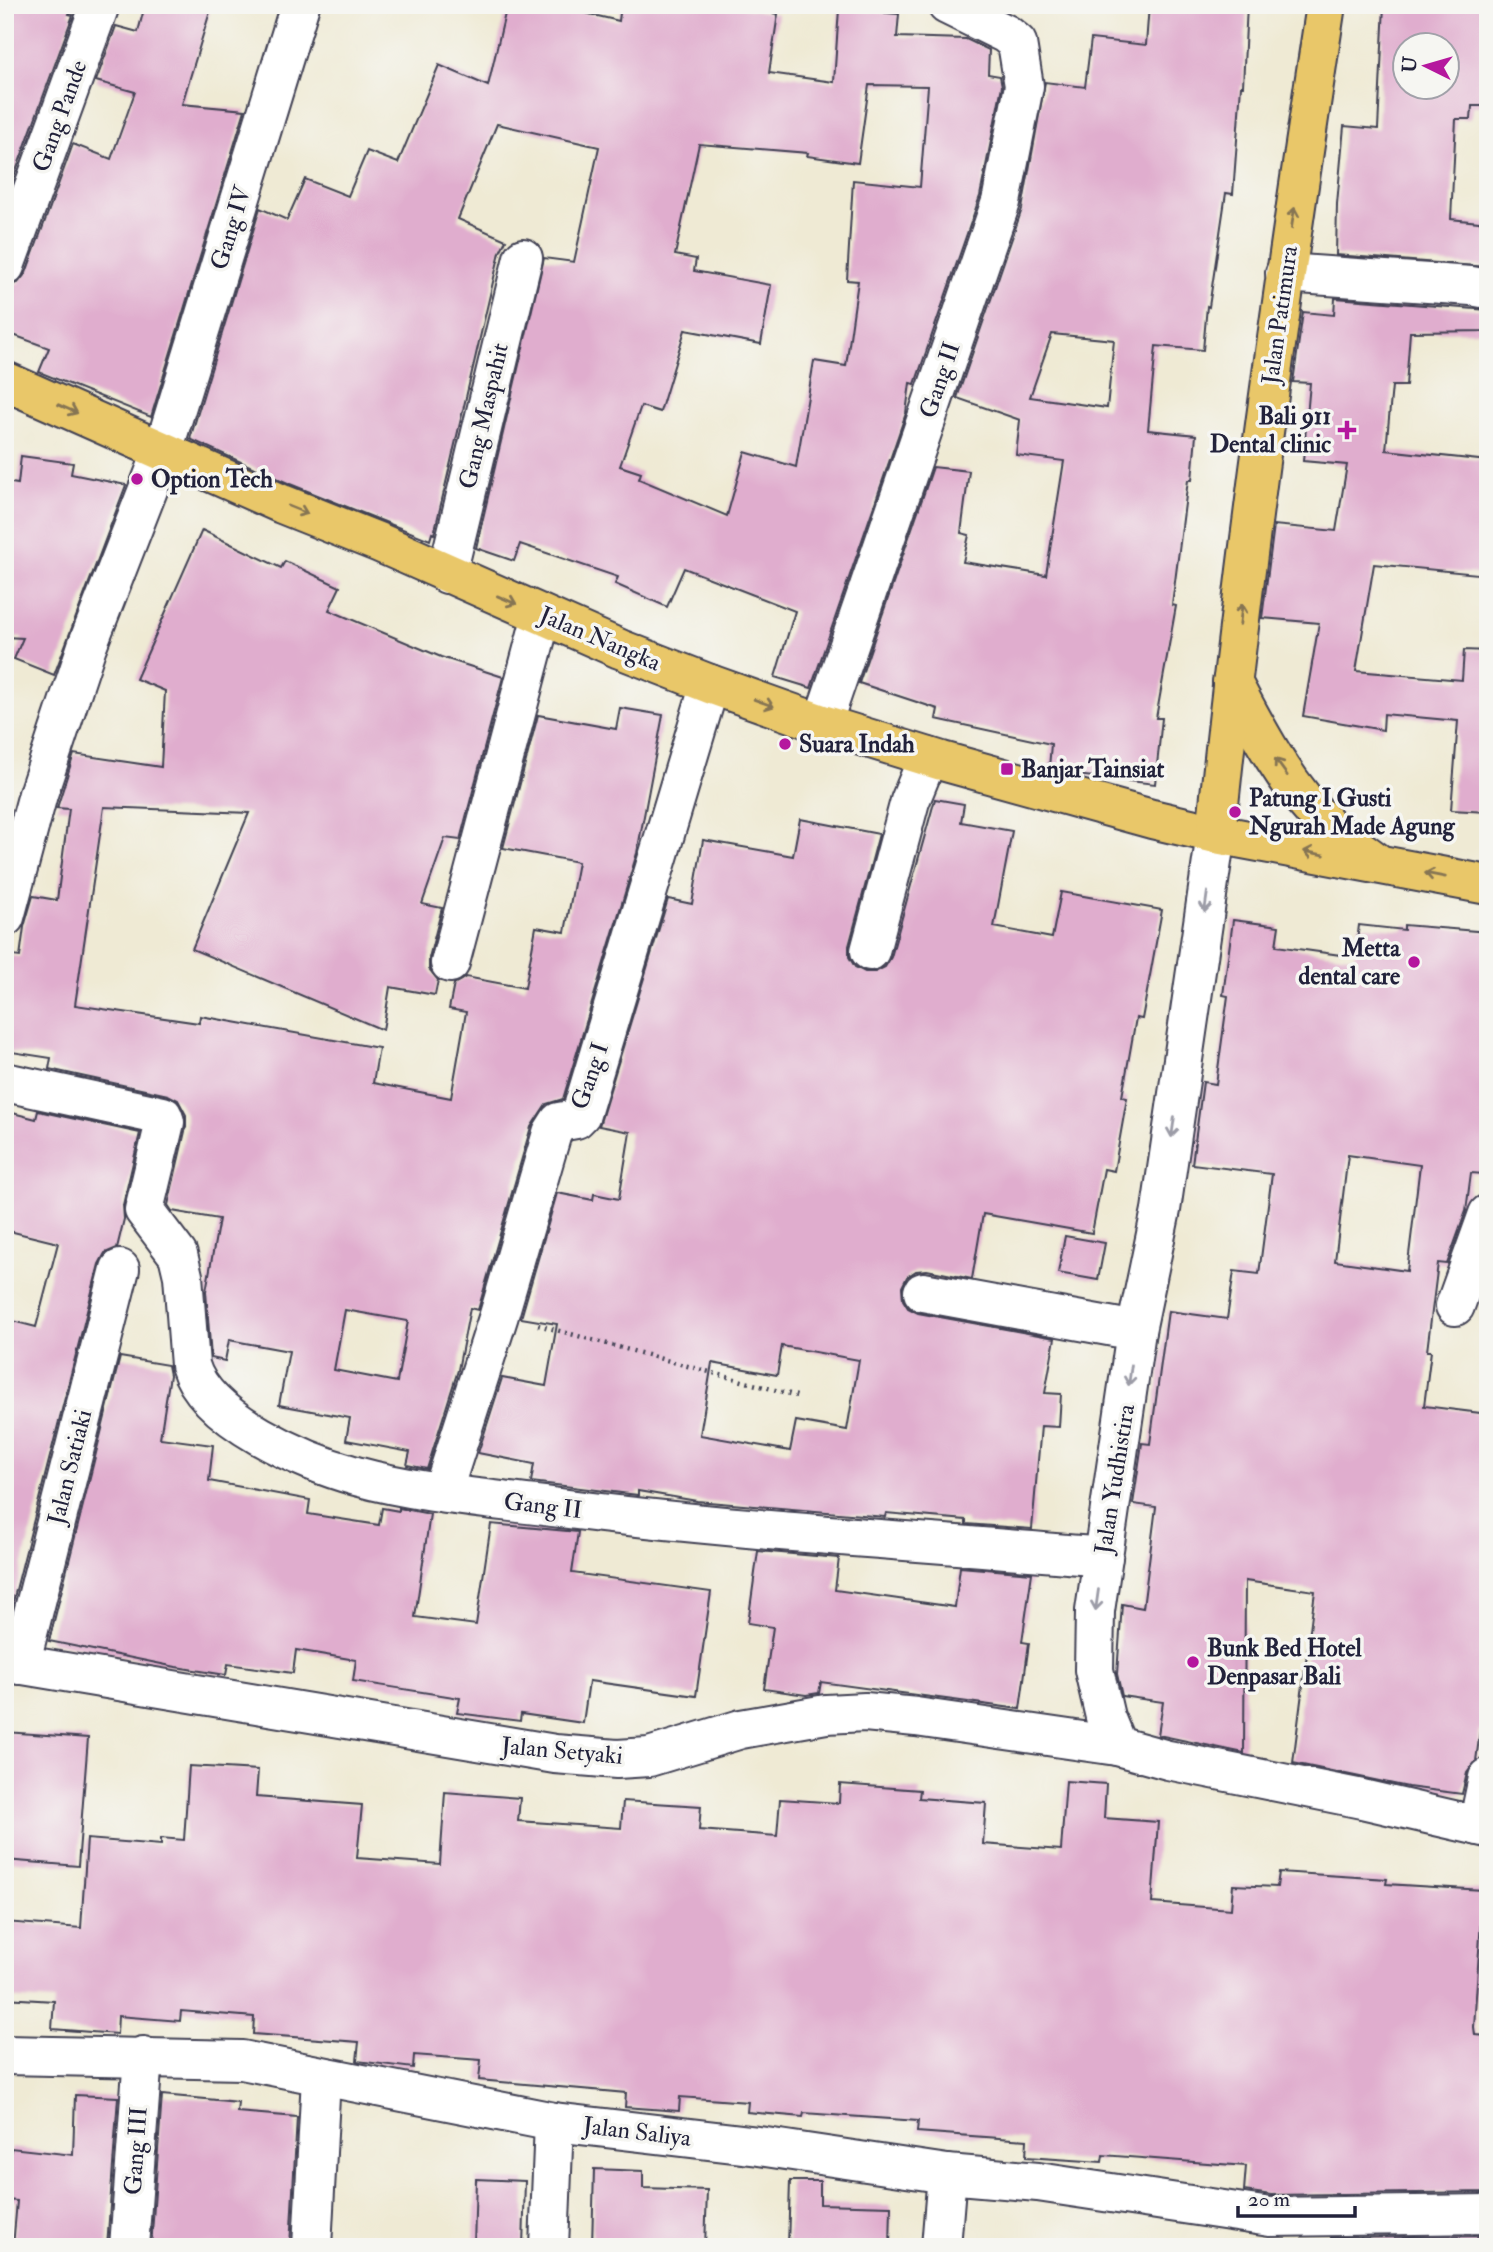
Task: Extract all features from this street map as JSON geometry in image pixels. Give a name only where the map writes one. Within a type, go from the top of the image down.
[{"type":"main road","name":"Jalan Patimura","points":[[1216,834],[1232,681],[1285,273],[1326,5]]},
{"type":"main road","name":"Jalan Nangka","points":[[5,381],[282,504],[380,543],[620,649],[822,724],[928,757],[1152,819],[1216,834],[1488,885]]},
{"type":"main road","points":[[1232,681],[1267,747],[1298,790],[1327,824],[1381,866]]},
{"type":"street","name":"Gang Pande","points":[[5,266],[100,5]]},
{"type":"street","name":"Gang IV","points":[[5,917],[22,793],[87,646],[163,451],[300,5]]},
{"type":"street","name":"Gang II","points":[[822,724],[1001,202],[1024,86],[1017,43],[1006,34],[947,5]]},
{"type":"street","name":"Gang Maspahit","points":[[447,574],[523,258]]},
{"type":"street","points":[[1285,273],[1488,289]]},
{"type":"street","points":[[450,963],[542,615]]},
{"type":"street","name":"Gang I","points":[[442,1493],[499,1315],[552,1133],[559,1122],[576,1118],[580,1114],[710,684]]},
{"type":"street","points":[[870,951],[910,802],[928,757]]},
{"type":"street","name":"Jalan Yudhistira","points":[[1117,1746],[1105,1717],[1094,1670],[1093,1641],[1136,1331],[1161,1210],[1216,834]]},
{"type":"street","name":"Gang II","points":[[5,1082],[160,1114],[165,1122],[144,1210],[178,1255],[183,1276],[190,1364],[194,1377],[214,1402],[235,1419],[281,1448],[356,1476],[442,1493],[659,1520],[1103,1557]]},
{"type":"street","points":[[1455,1306],[1488,1214]]},
{"type":"street","name":"Jalan Satiaki","points":[[13,1663],[120,1269]]},
{"type":"street","points":[[923,1292],[1136,1331]]},
{"type":"street","name":"Jalan Setyaki","points":[[13,1663],[555,1755],[649,1758],[741,1729],[826,1714],[865,1713],[916,1717],[1117,1746]]},
{"type":"street","points":[[1117,1746],[1168,1760],[1362,1799],[1483,1827],[1488,1778]]},
{"type":"street","name":"Jalan Saliya","points":[[5,2055],[242,2060],[554,2122],[759,2146],[947,2174],[1038,2182],[1282,2232],[1488,2214]]},
{"type":"street","name":"Gang III","points":[[129,2247],[143,2056]]},
{"type":"street","points":[[312,2247],[321,2077]]},
{"type":"street","points":[[549,2247],[554,2122]]},
{"type":"street","points":[[941,2247],[947,2174]]},
{"type":"path","points":[[499,1315],[797,1396]]},
{"type":"building","points":[[5,5],[73,5],[69,14],[73,15],[5,201]]},
{"type":"building","points":[[145,5],[212,5],[182,104],[245,110],[151,417],[39,372],[49,348],[5,332],[5,287],[18,283],[26,273],[73,144],[111,159],[135,92],[96,81],[116,26],[138,32]]},
{"type":"building","points":[[507,5],[551,5],[619,21],[621,5],[724,5],[778,14],[769,73],[834,82],[839,9],[899,14],[897,37],[966,39],[989,50],[988,74],[1000,76],[1002,86],[980,196],[915,384],[910,383],[906,413],[811,688],[775,677],[795,611],[684,568],[667,607],[615,584],[618,577],[520,544],[514,561],[476,548],[544,258],[574,262],[599,147],[497,124],[458,219],[506,240],[500,252],[434,534],[432,533],[430,540],[290,484],[190,439],[260,208],[287,220],[305,179],[348,196],[367,151],[398,163],[439,65],[488,86]],"holes":[[[869,85],[928,86],[920,187],[853,180],[847,280],[858,281],[846,366],[814,361],[796,467],[745,452],[727,516],[639,479],[641,473],[620,466],[641,406],[660,412],[685,330],[761,344],[771,285],[694,271],[696,259],[675,255],[699,144],[808,153],[807,156],[858,163]]]},
{"type":"building","points":[[1149,5],[1247,5],[1233,194],[1226,193],[1209,307],[1207,306],[1203,350],[1156,346],[1148,430],[1196,435],[1192,480],[1188,480],[1172,605],[1176,606],[1156,718],[1162,718],[1155,784],[1076,775],[1049,768],[1051,744],[936,719],[938,709],[859,683],[933,467],[969,471],[961,533],[969,535],[963,562],[1046,575],[1064,461],[1016,455],[1020,420],[957,398],[1022,209],[1045,82],[1085,87],[1091,39],[1146,45]],"holes":[[[1052,334],[1114,340],[1107,408],[1030,397]]]},
{"type":"building","points":[[1384,5],[1488,5],[1488,106],[1472,106],[1471,119],[1456,119],[1451,219],[1488,223],[1488,267],[1336,255],[1337,204],[1344,126],[1378,129]]},
{"type":"building","points":[[1335,298],[1488,310],[1488,331],[1410,332],[1406,386],[1392,386],[1386,450],[1488,461],[1488,575],[1374,564],[1356,671],[1462,680],[1464,650],[1488,651],[1488,812],[1451,810],[1458,721],[1384,714],[1383,730],[1303,716],[1319,623],[1262,618],[1274,525],[1336,531],[1347,465],[1303,461],[1310,383],[1293,382],[1303,312],[1334,315]]},
{"type":"building","points":[[21,456],[73,463],[71,474],[126,485],[54,675],[14,659],[23,638],[5,637],[5,482],[18,484]]},
{"type":"building","points":[[202,530],[281,568],[285,561],[340,587],[329,610],[441,657],[503,677],[460,840],[445,838],[422,904],[442,908],[429,958],[429,969],[438,980],[435,995],[390,987],[383,1030],[192,949],[249,813],[104,807],[75,1005],[199,1023],[200,1016],[379,1048],[373,1083],[451,1098],[466,1012],[449,1009],[454,984],[466,977],[525,988],[536,927],[565,932],[578,862],[503,848],[538,715],[616,729],[620,708],[663,715],[637,853],[563,1099],[546,1104],[531,1127],[478,1310],[470,1308],[458,1370],[427,1469],[407,1465],[410,1452],[346,1440],[350,1418],[279,1405],[289,1351],[229,1340],[225,1361],[211,1358],[206,1291],[219,1219],[172,1211],[168,1205],[186,1127],[186,1115],[178,1100],[168,1095],[49,1069],[51,1058],[5,1051],[5,955],[20,957],[24,927],[33,896],[57,900],[69,809],[57,808],[74,754],[161,767],[165,691],[136,679]],"holes":[[[345,1310],[408,1321],[397,1382],[334,1370]]]},
{"type":"building","points":[[935,799],[964,804],[961,822],[1012,831],[994,927],[1052,938],[1061,892],[1162,910],[1142,1019],[1136,1018],[1122,1097],[1127,1098],[1114,1171],[1104,1169],[1092,1233],[983,1214],[972,1279],[927,1270],[916,1271],[907,1277],[902,1287],[903,1300],[908,1308],[918,1313],[1055,1338],[1045,1393],[1061,1394],[1059,1427],[1041,1426],[1032,1529],[966,1524],[966,1520],[886,1513],[885,1517],[697,1501],[638,1491],[638,1495],[531,1482],[534,1464],[478,1453],[502,1378],[546,1386],[557,1324],[521,1318],[557,1193],[593,1200],[594,1194],[619,1199],[630,1132],[599,1126],[668,899],[692,904],[703,840],[793,856],[800,819],[879,834],[849,946],[849,957],[855,967],[865,972],[875,972],[885,967],[891,957]],"holes":[[[782,1346],[859,1360],[847,1430],[796,1421],[790,1451],[700,1435],[712,1363],[777,1375]]]},
{"type":"building","points":[[1233,920],[1279,926],[1276,946],[1355,957],[1359,925],[1404,930],[1404,925],[1488,932],[1488,1142],[1484,1174],[1471,1173],[1466,1211],[1447,1264],[1438,1263],[1427,1351],[1431,1351],[1424,1406],[1488,1414],[1488,1732],[1480,1731],[1476,1761],[1467,1773],[1462,1794],[1408,1787],[1293,1763],[1315,1591],[1245,1581],[1244,1753],[1158,1735],[1163,1702],[1122,1696],[1117,1674],[1122,1604],[1143,1608],[1156,1507],[1133,1504],[1142,1443],[1150,1444],[1168,1311],[1227,1319],[1234,1271],[1259,1274],[1272,1174],[1192,1164],[1203,1082],[1216,1084],[1228,996],[1223,995]],"holes":[[[1348,1155],[1420,1165],[1407,1271],[1335,1261]]]},
{"type":"building","points":[[5,1111],[36,1119],[38,1111],[140,1133],[123,1205],[124,1219],[117,1248],[105,1253],[99,1264],[5,1633],[5,1319],[36,1327],[58,1243],[5,1230]]},
{"type":"building","points":[[1065,1236],[1105,1243],[1098,1280],[1058,1273]]},
{"type":"building","points":[[120,1357],[168,1365],[170,1375],[160,1438],[213,1445],[209,1481],[310,1500],[308,1514],[379,1525],[382,1508],[399,1511],[399,1508],[430,1514],[415,1617],[476,1625],[491,1524],[578,1532],[572,1573],[711,1592],[696,1696],[589,1681],[583,1723],[521,1714],[520,1721],[457,1713],[460,1698],[353,1681],[356,1660],[296,1650],[293,1673],[228,1664],[226,1675],[49,1641]]},
{"type":"building","points":[[758,1551],[839,1558],[835,1590],[955,1607],[960,1567],[1032,1573],[1022,1642],[1029,1643],[1020,1709],[821,1682],[819,1693],[806,1695],[764,1689],[773,1627],[748,1623]]},
{"type":"building","points":[[5,1732],[88,1738],[78,1866],[5,1860]]},
{"type":"building","points":[[189,1766],[258,1770],[256,1797],[362,1805],[357,1858],[440,1864],[445,1792],[520,1798],[518,1821],[621,1828],[623,1801],[701,1806],[699,1830],[777,1836],[780,1799],[839,1803],[840,1784],[920,1790],[919,1798],[986,1803],[983,1844],[1061,1850],[1066,1781],[1106,1784],[1104,1818],[1158,1822],[1152,1903],[1231,1909],[1233,1885],[1277,1887],[1279,1872],[1387,1879],[1386,1884],[1483,1890],[1474,2027],[1475,2035],[1488,2036],[1488,2192],[1271,2195],[1244,2191],[1246,2166],[1103,2155],[1102,2162],[1026,2157],[1027,2140],[917,2132],[918,2121],[747,2112],[748,2102],[680,2097],[679,2111],[625,2107],[626,2093],[479,2080],[481,2060],[414,2055],[413,2068],[357,2061],[359,2042],[253,2034],[254,2017],[181,2011],[180,2021],[118,2016],[117,2034],[52,2029],[54,2001],[5,1998],[5,1922],[81,1928],[87,1839],[161,1845],[161,1838],[184,1840]]},
{"type":"building","points":[[75,2095],[118,2097],[107,2247],[13,2247],[17,2201],[5,2200],[11,2148],[73,2155]]},
{"type":"building","points":[[162,2095],[238,2102],[237,2112],[297,2117],[290,2247],[151,2247]]},
{"type":"building","points":[[594,2169],[643,2171],[643,2188],[707,2190],[705,2247],[592,2247]]},
{"type":"building","points":[[476,2179],[525,2181],[523,2247],[474,2247]]},
{"type":"building","points":[[790,2181],[820,2181],[820,2204],[891,2206],[890,2247],[788,2247]]},
{"type":"building","points":[[1488,2236],[1488,2247],[1330,2247],[1331,2238]]},
{"type":"place","name":"Bali 911 Dental clinic","points":[[1347,430]]},
{"type":"place","name":"Option Tech","points":[[137,479]]},
{"type":"place","name":"Suara Indah","points":[[785,744]]},
{"type":"place","name":"Banjar Tainsiat","points":[[1007,769]]},
{"type":"place","name":"Patung I Gusti Ngurah Made Agung","points":[[1235,812]]},
{"type":"place","name":"Metta dental care","points":[[1414,962]]},
{"type":"place","name":"Bunk Bed Hotel Denpasar Bali","points":[[1193,1662]]}]
